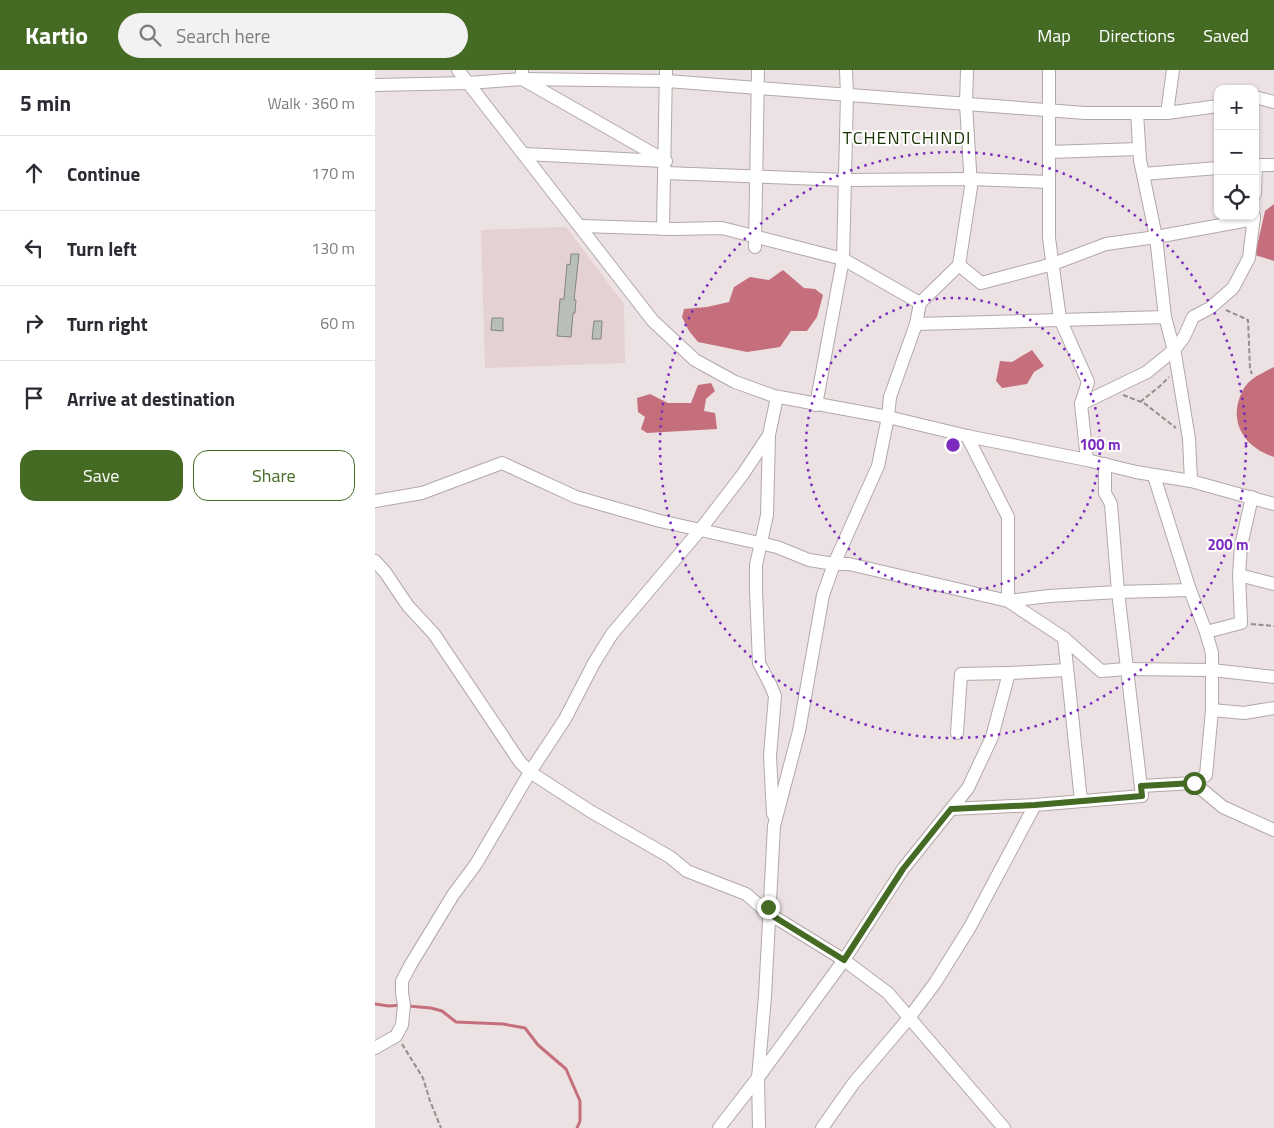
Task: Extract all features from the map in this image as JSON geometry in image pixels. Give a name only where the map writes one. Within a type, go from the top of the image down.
[{"type":"street","points":[[458,70],[653,321],[695,360],[735,382],[777,396],[888,417],[1154,476],[1191,481],[1274,504]]},
{"type":"street","points":[[755,241],[758,70]]},
{"type":"street","points":[[816,404],[843,259],[846,70]]},
{"type":"street","points":[[774,826],[799,731],[823,595],[834,564],[878,466],[890,397],[916,324],[920,303],[959,265],[971,187],[966,104],[967,70]]},
{"type":"street","points":[[1049,70],[1049,238],[1060,319],[1088,382],[1081,404],[1087,460]]},
{"type":"street","points":[[1167,113],[1173,70]]},
{"type":"street","points":[[522,75],[666,167]]},
{"type":"street","points":[[375,84],[468,82],[522,75],[667,76],[759,88],[1085,113],[1167,113],[1214,107]]},
{"type":"street","points":[[663,229],[667,76]]},
{"type":"street","points":[[1259,98],[1274,102]]},
{"type":"street","points":[[1137,113],[1139,149],[1156,237],[1165,317],[1177,368],[1189,440],[1191,481]]},
{"type":"street","points":[[1049,152],[1139,149]]},
{"type":"street","points":[[525,154],[756,175],[845,180],[970,178],[1049,182]]},
{"type":"street","points":[[1259,165],[1274,165]]},
{"type":"street","points":[[1143,174],[1214,168]]},
{"type":"street","points":[[959,265],[981,283],[1053,264],[1106,244],[1156,237],[1244,220]]},
{"type":"street","points":[[1081,404],[1147,372],[1173,350],[1184,337],[1193,317],[1211,306],[1233,288],[1249,258],[1254,220]]},
{"type":"street","points":[[581,226],[663,229],[722,228],[755,241],[843,259],[920,303]]},
{"type":"street","points":[[916,324],[1165,317]]},
{"type":"street","points":[[759,1128],[758,1078],[765,996],[774,826],[770,756],[775,696],[759,663],[756,565],[767,515],[769,435],[777,396]]},
{"type":"street","points":[[375,1048],[396,1036],[402,1025],[404,1005],[402,981],[453,895],[476,864],[529,772],[565,719],[594,663],[612,634],[701,530],[743,474],[769,435]]},
{"type":"street","points":[[967,436],[1008,517],[1007,601]]},
{"type":"street","points":[[375,501],[422,493],[502,463],[576,497],[661,521],[777,547],[809,560],[849,564],[1007,601],[1064,638],[1101,671],[1212,670],[1274,677]]},
{"type":"street","points":[[951,809],[1035,805],[1142,796],[1117,592],[1111,504],[1105,493],[1105,464]]},
{"type":"street","points":[[1141,786],[1194,783],[1205,775],[1212,710],[1212,653],[1154,476]]},
{"type":"street","points":[[1206,632],[1241,623],[1239,575],[1241,546],[1252,497]]},
{"type":"street","points":[[375,561],[385,572],[408,606],[434,634],[529,772],[590,811],[670,857],[687,871],[746,894],[768,913],[844,960],[888,993],[1005,1128]]},
{"type":"street","points":[[1239,575],[1274,584]]},
{"type":"street","points":[[1007,601],[1049,596],[1190,590]]},
{"type":"street","points":[[1064,638],[1081,801]]},
{"type":"street","points":[[957,733],[961,674],[1067,670]]},
{"type":"street","points":[[719,1128],[844,960],[903,869],[968,788],[992,736],[1009,673]]},
{"type":"street","points":[[1212,710],[1244,713],[1274,708]]},
{"type":"street","points":[[1194,783],[1223,807],[1274,830]]},
{"type":"street","points":[[821,1128],[853,1084],[909,1018],[935,983],[971,927],[1035,805]]},
{"type":"path","points":[[1211,306],[1231,310],[1248,320],[1250,369],[1252,374]]},
{"type":"path","points":[[1139,402],[1160,386],[1177,368]]},
{"type":"path","points":[[1110,390],[1139,402],[1160,414],[1189,440]]},
{"type":"path","points":[[1241,623],[1274,626]]},
{"type":"path","points":[[396,1036],[423,1078],[441,1128]]},
{"type":"shaded area","points":[[1274,204],[1274,261],[1255,255],[1265,211]]},
{"type":"shaded area","points":[[566,227],[624,304],[625,363],[485,368],[481,230]]},
{"type":"shaded area","points":[[783,270],[804,288],[815,289],[823,295],[817,317],[807,331],[791,331],[780,347],[747,352],[698,342],[689,331],[682,317],[684,309],[707,307],[729,302],[734,287],[750,277],[769,280]]},
{"type":"shaded area","points":[[1032,350],[1044,366],[1034,372],[1027,384],[1002,388],[996,381],[1000,361],[1012,362]]},
{"type":"shaded area","points":[[1274,367],[1274,457],[1254,447],[1246,439],[1238,422],[1237,412],[1238,401],[1249,382]]},
{"type":"shaded area","points":[[711,383],[715,391],[706,399],[704,411],[715,413],[717,429],[647,433],[641,429],[645,417],[638,412],[637,398],[650,394],[668,403],[691,403],[698,385]]},
{"type":"building","points":[[571,254],[579,254],[574,300],[576,300],[575,313],[573,313],[571,337],[557,336],[560,299],[564,299],[567,264],[570,265]]},
{"type":"building","points":[[492,318],[503,318],[503,331],[491,330]]},
{"type":"building","points":[[594,321],[602,321],[601,339],[592,339]]},
{"type":"waterway","points":[[375,1004],[402,1005]]},
{"type":"waterway","points":[[408,1006],[442,1011],[456,1022],[503,1024],[525,1028],[538,1045],[566,1069],[580,1101],[580,1121],[577,1128]]},
{"type":"district","name":"TCHENTCHINDI","points":[[907,137]]},
{"type":"route","points":[[768,907],[768,913],[844,960],[903,869],[951,809],[1035,805],[1142,796],[1141,786],[1194,783]]}]
